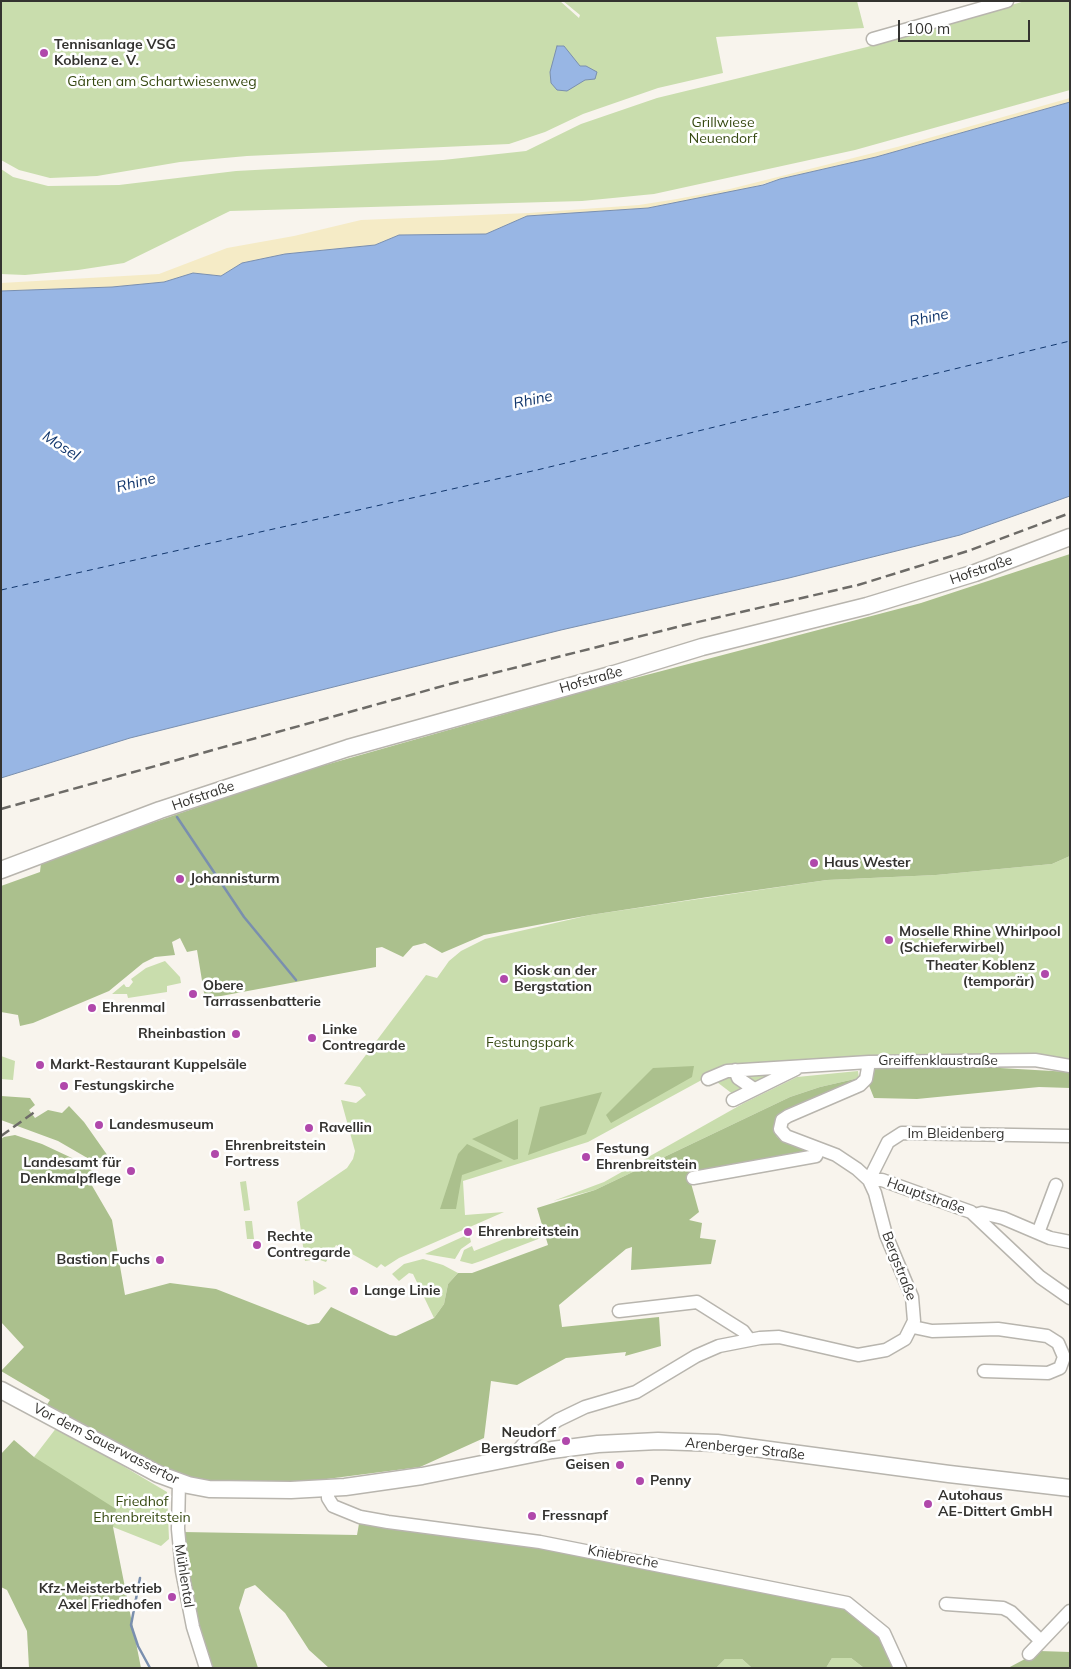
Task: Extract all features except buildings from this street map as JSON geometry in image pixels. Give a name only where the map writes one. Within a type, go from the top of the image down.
[{"type":"main road","name":"Hofstraße","points":[[1,870],[93,837],[114,827],[348,748],[614,674],[702,647],[867,606],[975,573],[1070,537]]},
{"type":"main road","name":"Hofstraße","points":[[1,859],[63,836],[114,827]]},
{"type":"main road","name":"Vor dem Sauerwassertor","points":[[1,1390],[142,1465],[179,1482],[200,1488],[223,1490],[328,1488],[422,1476]]},
{"type":"main road","name":"Arenberger Straße","points":[[422,1476],[519,1456],[598,1444],[643,1441],[694,1441],[1015,1483],[1070,1488]]},
{"type":"street","points":[[873,40],[1007,1]]},
{"type":"street","name":"Greiffenklaustraße","points":[[708,1079],[723,1072],[735,1070],[869,1062],[1035,1060],[1070,1066]]},
{"type":"street","name":"Bergstraße","points":[[869,1062],[866,1080],[860,1085],[805,1107],[782,1120],[780,1125],[782,1133],[850,1164],[868,1180],[875,1193],[886,1235],[912,1298],[915,1314],[913,1327]]},
{"type":"street","name":"Greiffenklaustraße","points":[[733,1100],[807,1065]]},
{"type":"street","points":[[735,1070],[738,1078],[754,1089]]},
{"type":"street","name":"Im Bleidenberg","points":[[868,1180],[888,1142],[902,1133],[1070,1136]]},
{"type":"street","points":[[693,1178],[816,1156],[819,1149]]},
{"type":"street","name":"Hauptstraße","points":[[868,1180],[882,1180],[965,1210],[975,1216],[982,1213],[1003,1218],[1038,1233],[1070,1242]]},
{"type":"street","points":[[1038,1233],[1056,1185]]},
{"type":"street","points":[[975,1216],[1027,1266],[1070,1298]]},
{"type":"street","points":[[619,1311],[697,1302],[743,1331],[749,1339]]},
{"type":"street","points":[[519,1456],[520,1448],[530,1438],[572,1413],[636,1392],[711,1349],[749,1339],[779,1337],[842,1353],[867,1354],[886,1350],[900,1344],[913,1327],[928,1331],[1032,1328],[1058,1344],[1064,1357],[1060,1368],[1040,1374],[984,1371]]},
{"type":"street","name":"Mühlental","points":[[179,1482],[178,1529],[182,1572],[195,1633],[206,1668]]},
{"type":"street","name":"Kniebreche","points":[[328,1488],[328,1498],[334,1506],[360,1517],[540,1542],[847,1603],[884,1633],[900,1668]]},
{"type":"street","points":[[946,1604],[1003,1608],[1011,1612],[1040,1641]]},
{"type":"street","points":[[1029,1654],[1070,1611]]},
{"type":"green space","name":"Gärten am Schartwiesenweg","points":[[1,1],[560,1],[579,18],[580,15],[563,1],[857,1],[864,28],[716,37],[723,73],[658,88],[583,114],[545,132],[509,144],[247,156],[180,162],[97,176],[50,178],[19,170],[1,160]]},
{"type":"green space","name":"Grillwiese Neuendorf","points":[[1025,1],[1070,1],[1070,90],[855,150],[654,194],[582,201],[230,211],[124,263],[25,275],[1,274],[1,169],[13,177],[48,186],[119,185],[236,171],[443,160],[526,151],[581,124],[657,98],[867,47]]},
{"type":"green space","points":[[1070,554],[1070,856],[1052,864],[936,875],[827,880],[708,897],[590,915],[484,935],[442,953],[425,943],[413,946],[403,957],[382,947],[376,948],[376,967],[205,999],[197,950],[187,952],[180,938],[172,942],[175,955],[155,957],[143,963],[109,991],[33,1023],[20,1026],[18,1015],[1,1012],[1,886],[40,872],[41,863],[47,859],[297,773],[593,689],[921,603]]},
{"type":"green space","name":"Festungspark","points":[[1070,856],[1070,1063],[800,1062],[734,1095],[709,1076],[588,1142],[463,1181],[465,1215],[504,1212],[399,1258],[385,1267],[381,1264],[377,1268],[336,1245],[326,1262],[317,1259],[305,1261],[297,1202],[347,1168],[353,1159],[355,1151],[341,1100],[356,1103],[366,1095],[360,1087],[344,1084],[426,975],[437,978],[449,961],[461,951],[485,939],[590,915],[827,880],[936,875],[1052,864]]},
{"type":"green space","points":[[165,961],[180,977],[181,983],[167,986],[167,992],[128,998],[127,994],[112,994],[124,984],[126,987],[129,987],[133,982],[131,979],[146,968]]},
{"type":"green space","points":[[1,1056],[15,1061],[13,1080],[1,1079]]},
{"type":"green space","points":[[694,1066],[692,1077],[611,1123],[606,1115],[653,1068]]},
{"type":"green space","points":[[876,1067],[1000,1068],[1070,1072],[1070,1088],[1039,1087],[917,1099],[874,1098],[868,1083],[872,1070]]},
{"type":"green space","points":[[858,1071],[859,1078],[820,1087],[790,1097],[595,1190],[553,1201],[604,1182],[744,1103],[797,1077]]},
{"type":"green space","points":[[859,1078],[851,1084],[810,1099],[777,1117],[774,1127],[777,1137],[814,1152],[689,1176],[699,1212],[689,1220],[702,1223],[700,1238],[716,1240],[711,1264],[631,1270],[632,1247],[626,1249],[559,1305],[562,1327],[659,1317],[661,1346],[625,1356],[626,1352],[566,1358],[517,1385],[491,1381],[484,1438],[420,1467],[311,1481],[227,1486],[192,1478],[161,1466],[46,1406],[50,1400],[1,1371],[24,1347],[1,1322],[1,1139],[4,1137],[15,1135],[42,1144],[89,1166],[93,1173],[87,1177],[112,1220],[125,1295],[170,1283],[216,1289],[308,1325],[319,1323],[331,1307],[390,1335],[396,1336],[434,1318],[444,1304],[448,1284],[458,1273],[472,1273],[548,1245],[537,1208],[595,1190],[790,1097],[820,1087]]},
{"type":"green space","points":[[602,1092],[586,1134],[528,1155],[540,1107]]},
{"type":"green space","points":[[1,1096],[30,1098],[35,1105],[29,1110],[35,1118],[48,1110],[62,1113],[69,1106],[84,1122],[115,1166],[96,1163],[58,1141],[1,1120]]},
{"type":"green space","points":[[518,1119],[518,1159],[514,1160],[472,1139]]},
{"type":"green space","points":[[467,1144],[503,1161],[462,1175],[456,1209],[440,1209],[458,1154]]},
{"type":"green space","points":[[246,1181],[250,1210],[244,1211],[240,1182]]},
{"type":"green space","points":[[245,1221],[252,1221],[254,1239],[247,1239]]},
{"type":"green space","points":[[542,1224],[546,1236],[472,1264],[460,1261],[464,1250],[472,1246],[474,1251]]},
{"type":"green space","points":[[469,1234],[471,1242],[461,1249],[455,1259],[425,1254]]},
{"type":"green space","points":[[423,1259],[443,1265],[458,1273],[448,1284],[444,1304],[434,1318],[413,1274],[409,1273],[399,1281],[392,1274],[404,1264]]},
{"type":"green space","points":[[313,1280],[327,1288],[314,1295]]},
{"type":"green space","name":"Friedhof Ehrenbreitstein","points":[[57,1427],[167,1492],[169,1539],[161,1546],[113,1527],[34,1457]]},
{"type":"green space","points":[[14,1440],[34,1457],[116,1509],[113,1527],[141,1668],[29,1668],[27,1631],[7,1590],[1,1587],[1,1454]]},
{"type":"green space","points":[[360,1518],[542,1545],[845,1607],[881,1636],[895,1668],[864,1668],[851,1658],[832,1658],[826,1668],[752,1668],[742,1659],[725,1659],[716,1668],[329,1668],[309,1650],[285,1613],[255,1585],[245,1589],[239,1608],[258,1668],[210,1668],[188,1585],[183,1532],[357,1535]]},
{"type":"green space","points":[[1040,1651],[1070,1652],[1070,1668],[1008,1668]]},
{"type":"green space","points":[[832,1658],[851,1658],[864,1668],[826,1668]]},
{"type":"green space","points":[[725,1659],[742,1659],[752,1668],[716,1668]]},
{"type":"sand","points":[[1070,98],[1070,102],[876,157],[780,179],[736,192],[648,208],[527,216],[486,234],[399,235],[375,245],[285,254],[242,263],[221,276],[193,273],[164,282],[112,287],[1,291],[1,283],[159,274],[227,248],[294,236],[361,220],[529,213],[639,205],[677,199],[730,189],[897,147]]},
{"type":"water","points":[[557,46],[564,46],[580,66],[586,66],[597,72],[595,79],[585,80],[567,91],[557,90],[551,83],[550,72]]},
{"type":"water","points":[[1070,102],[1070,496],[960,535],[789,578],[561,630],[130,738],[1,778],[1,291],[112,287],[164,282],[193,273],[221,276],[242,263],[285,254],[375,245],[399,235],[486,234],[527,216],[648,208],[763,185],[780,179],[876,157]]},
{"type":"waterway","points":[[177,817],[244,917],[296,980]]},
{"type":"waterway","points":[[140,1578],[131,1625],[138,1646],[150,1668]]},
{"type":"ferry route","points":[[1,590],[537,470],[1070,341]]},
{"type":"railway","points":[[1,809],[450,684],[685,625],[858,585],[968,551],[1070,513]]},
{"type":"railway","points":[[1,1136],[36,1111]]},
{"type":"place","name":"Tennisanlage VSG Koblenz e. V.","points":[[44,53]]},
{"type":"place","name":"Haus Wester","points":[[814,863]]},
{"type":"place","name":"Johannisturm","points":[[180,879]]},
{"type":"place","name":"Moselle Rhine Whirlpool (Schieferwirbel)","points":[[889,940]]},
{"type":"place","name":"Theater Koblenz (temporär)","points":[[1045,974]]},
{"type":"place","name":"Kiosk an der Bergstation","points":[[504,979]]},
{"type":"place","name":"Obere Tarrassenbatterie","points":[[193,994]]},
{"type":"place","name":"Ehrenmal","points":[[92,1008]]},
{"type":"place","name":"Rheinbastion","points":[[236,1034]]},
{"type":"place","name":"Linke Contregarde","points":[[312,1038]]},
{"type":"place","name":"Markt-Restaurant Kuppelsäle","points":[[40,1065]]},
{"type":"place","name":"Festungskirche","points":[[64,1086]]},
{"type":"place","name":"Landesmuseum","points":[[99,1125]]},
{"type":"place","name":"Ravellin","points":[[309,1128]]},
{"type":"place","name":"Ehrenbreitstein Fortress","points":[[215,1154]]},
{"type":"place","name":"Festung Ehrenbreitstein","points":[[586,1157]]},
{"type":"place","name":"Landesamt für Denkmalpflege","points":[[131,1171]]},
{"type":"place","name":"Ehrenbreitstein","points":[[468,1232]]},
{"type":"place","name":"Rechte Contregarde","points":[[257,1245]]},
{"type":"place","name":"Bastion Fuchs","points":[[160,1260]]},
{"type":"place","name":"Lange Linie","points":[[354,1291]]},
{"type":"place","name":"Neudorf Bergstraße","points":[[566,1441]]},
{"type":"place","name":"Geisen","points":[[620,1465]]},
{"type":"place","name":"Penny","points":[[640,1481]]},
{"type":"place","name":"Autohaus AE-Dittert GmbH","points":[[928,1504]]},
{"type":"place","name":"Fressnapf","points":[[532,1516]]},
{"type":"place","name":"Kfz-Meisterbetrieb Axel Friedhofen","points":[[172,1597]]},
{"type":"water label","name":"Rhine","points":[[929,318]]},
{"type":"water label","name":"Rhine","points":[[533,400]]},
{"type":"water label","name":"Mosel","points":[[61,446]]},
{"type":"water label","name":"Rhine","points":[[136,483]]}]
